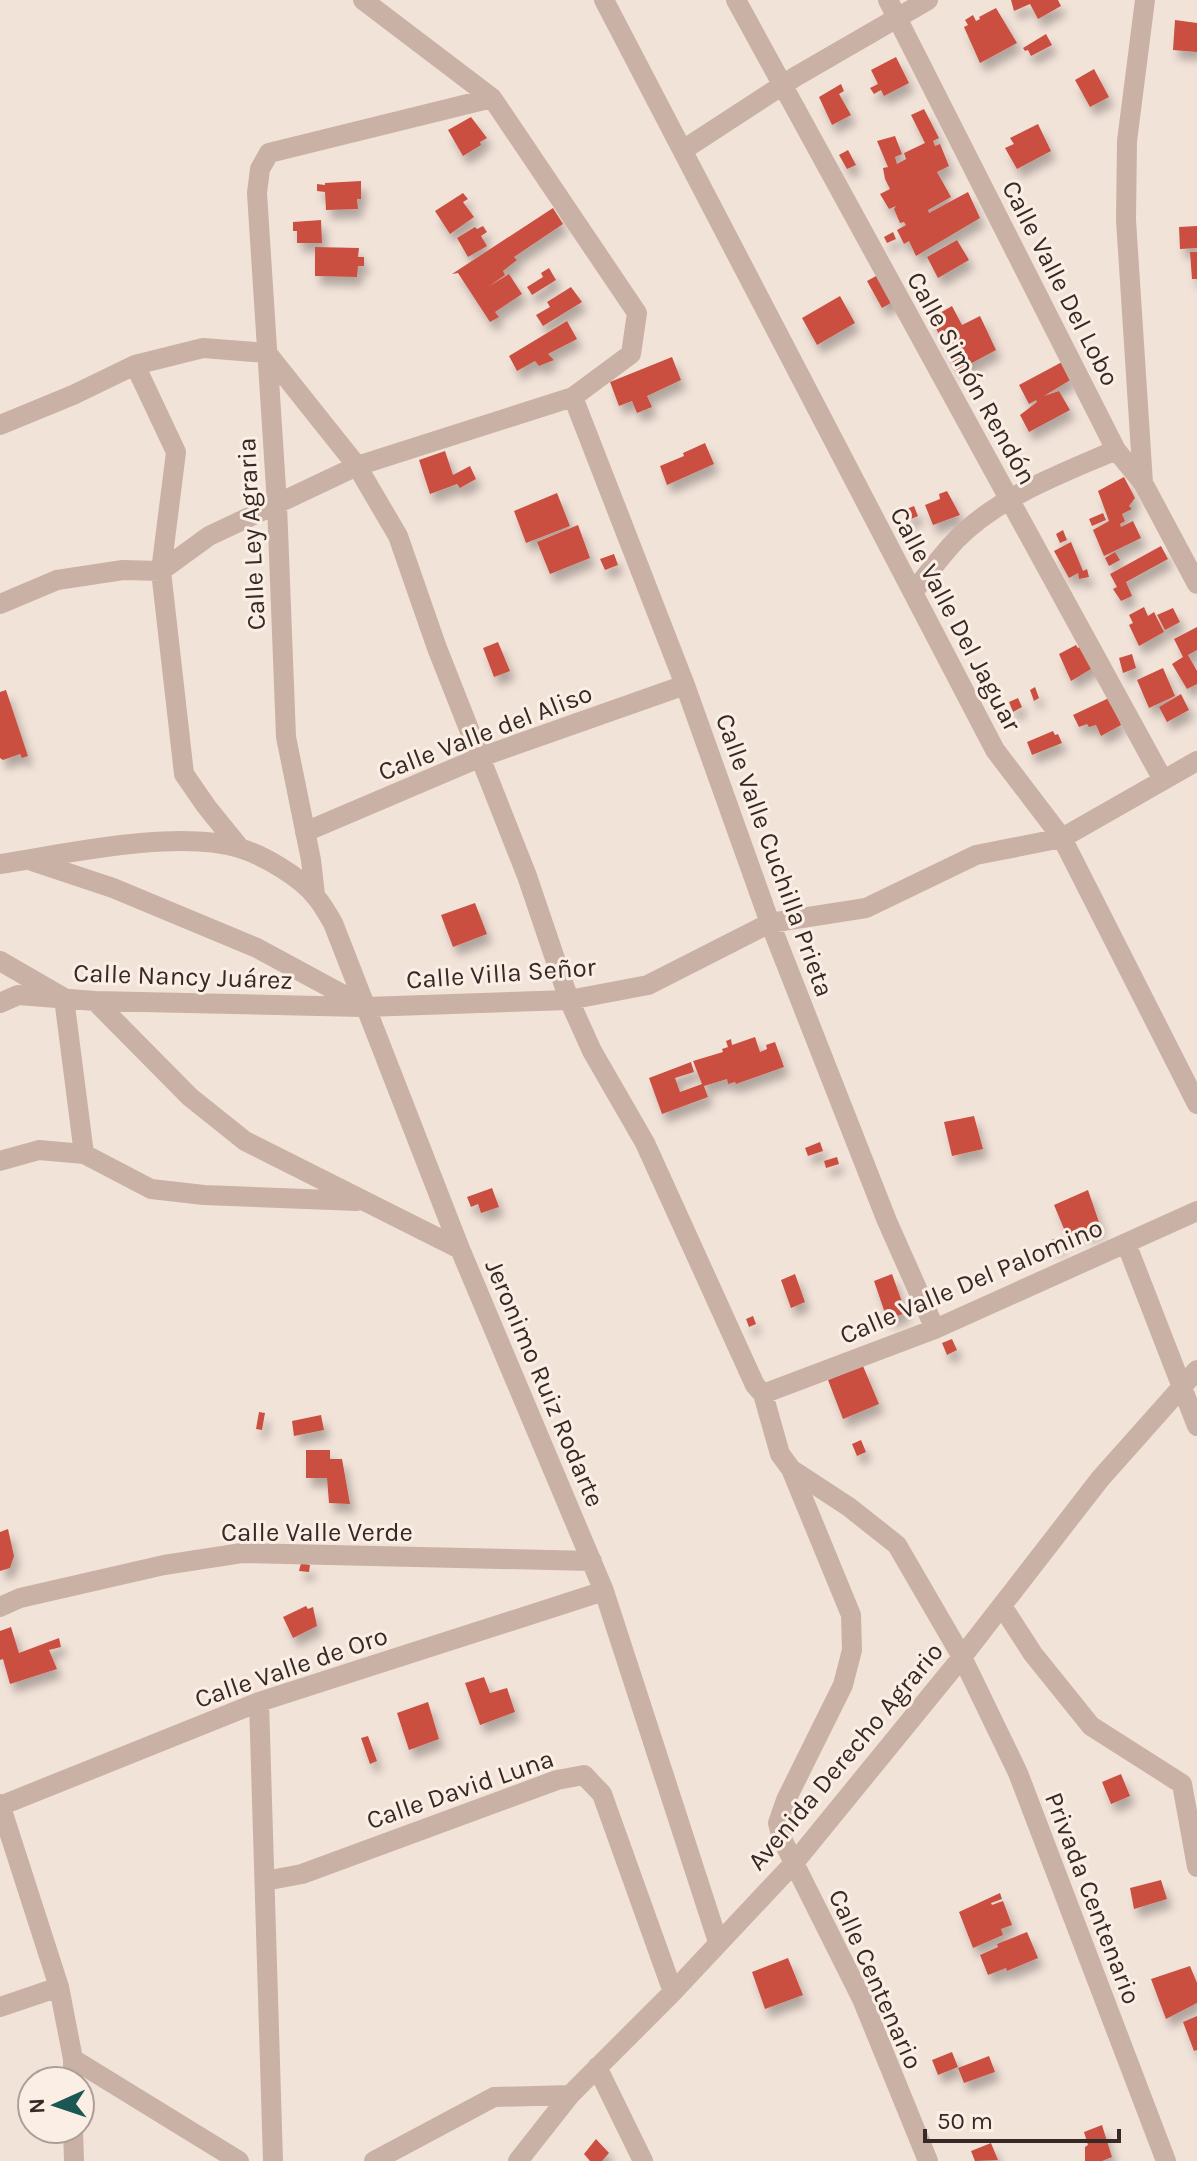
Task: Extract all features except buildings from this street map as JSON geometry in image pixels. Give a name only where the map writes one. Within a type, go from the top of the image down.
[{"type":"street","points":[[0,604],[71,577],[123,570],[161,571],[209,536],[357,466],[573,397],[631,354],[637,313],[492,98],[363,0]]},
{"type":"street","points":[[604,0],[683,150],[893,8],[928,0]]},
{"type":"street","name":"Calle Simón Rendón","points":[[736,0],[1163,780]]},
{"type":"street","points":[[1143,483],[1126,220],[1127,141],[1145,0]]},
{"type":"street","name":"Calle Valle Del Lobo","points":[[893,8],[1116,450],[1143,483],[1197,584]]},
{"type":"street","name":"Calle Ley Agraria","points":[[315,895],[286,737],[277,504],[257,193],[260,169],[269,153],[492,98]]},
{"type":"street","name":"Calle Valle Del Jaguar","points":[[683,150],[995,750],[1062,838],[1197,1104]]},
{"type":"street","points":[[0,425],[135,365],[203,348],[267,353]]},
{"type":"street","name":"Calle Centenario","points":[[267,353],[357,466],[398,536],[437,648],[527,876],[569,1000],[592,1051],[645,1143],[755,1385],[763,1394],[773,1438],[791,1469],[851,1615],[852,1650],[843,1685],[786,1800],[778,1823],[782,1839],[862,1999],[928,2161]]},
{"type":"street","points":[[135,365],[176,452],[161,571],[184,774],[240,848]]},
{"type":"street","name":"Calle Valle Cuchilla Prieta","points":[[573,397],[685,685],[770,923],[887,1221],[935,1329]]},
{"type":"street","points":[[913,592],[957,539],[1010,501],[1032,487],[1116,450]]},
{"type":"street","name":"Calle Valle del Aliso","points":[[305,832],[481,757],[685,685]]},
{"type":"street","name":"Calle Villa Señor","points":[[366,1007],[569,1000],[648,985],[770,923],[866,908],[976,855],[1062,838],[1197,761]]},
{"type":"street","points":[[0,864],[134,844],[203,841],[240,848]]},
{"type":"street","name":"Jeronimo Ruiz Rodarte","points":[[240,848],[280,867],[315,895],[333,923],[460,1249],[604,1591],[718,1942]]},
{"type":"street","points":[[29,860],[113,888],[257,948],[366,1007]]},
{"type":"street","points":[[0,961],[64,998],[84,1154]]},
{"type":"street","name":"Calle Nancy Juárez","points":[[0,1003],[18,995],[95,1001],[366,1007]]},
{"type":"street","points":[[95,1001],[190,1097],[245,1141],[460,1249]]},
{"type":"street","points":[[0,1161],[39,1150],[84,1154],[151,1189],[204,1195],[364,1201]]},
{"type":"street","name":"Calle Valle Del Palomino","points":[[763,1394],[935,1329],[1197,1211]]},
{"type":"street","points":[[1126,1243],[1197,1426]]},
{"type":"street","name":"Avenida Derecho Agrario","points":[[518,2161],[570,2095],[673,1992],[794,1863],[962,1657],[1100,1479],[1197,1370]]},
{"type":"street","name":"Privada Centenario","points":[[791,1469],[849,1507],[897,1545],[962,1657],[1018,1773],[1166,2161]]},
{"type":"street","name":"Calle Valle Verde","points":[[0,1607],[20,1598],[92,1581],[164,1565],[242,1553],[592,1561]]},
{"type":"street","name":"Calle Valle de Oro","points":[[0,1806],[259,1702],[604,1591]]},
{"type":"street","points":[[1002,1606],[1033,1654],[1091,1726],[1182,1784],[1197,1867]]},
{"type":"street","points":[[259,1702],[273,2161]]},
{"type":"street","name":"Calle David Luna","points":[[265,1881],[302,1874],[557,1780],[584,1775],[602,1794],[673,1992]]},
{"type":"street","points":[[0,1806],[59,1987],[73,2065]]},
{"type":"street","points":[[0,2007],[59,1987]]},
{"type":"street","points":[[73,2059],[239,2161]]},
{"type":"street","points":[[597,2067],[643,2161]]},
{"type":"street","points":[[374,2161],[494,2097],[570,2095]]}]
